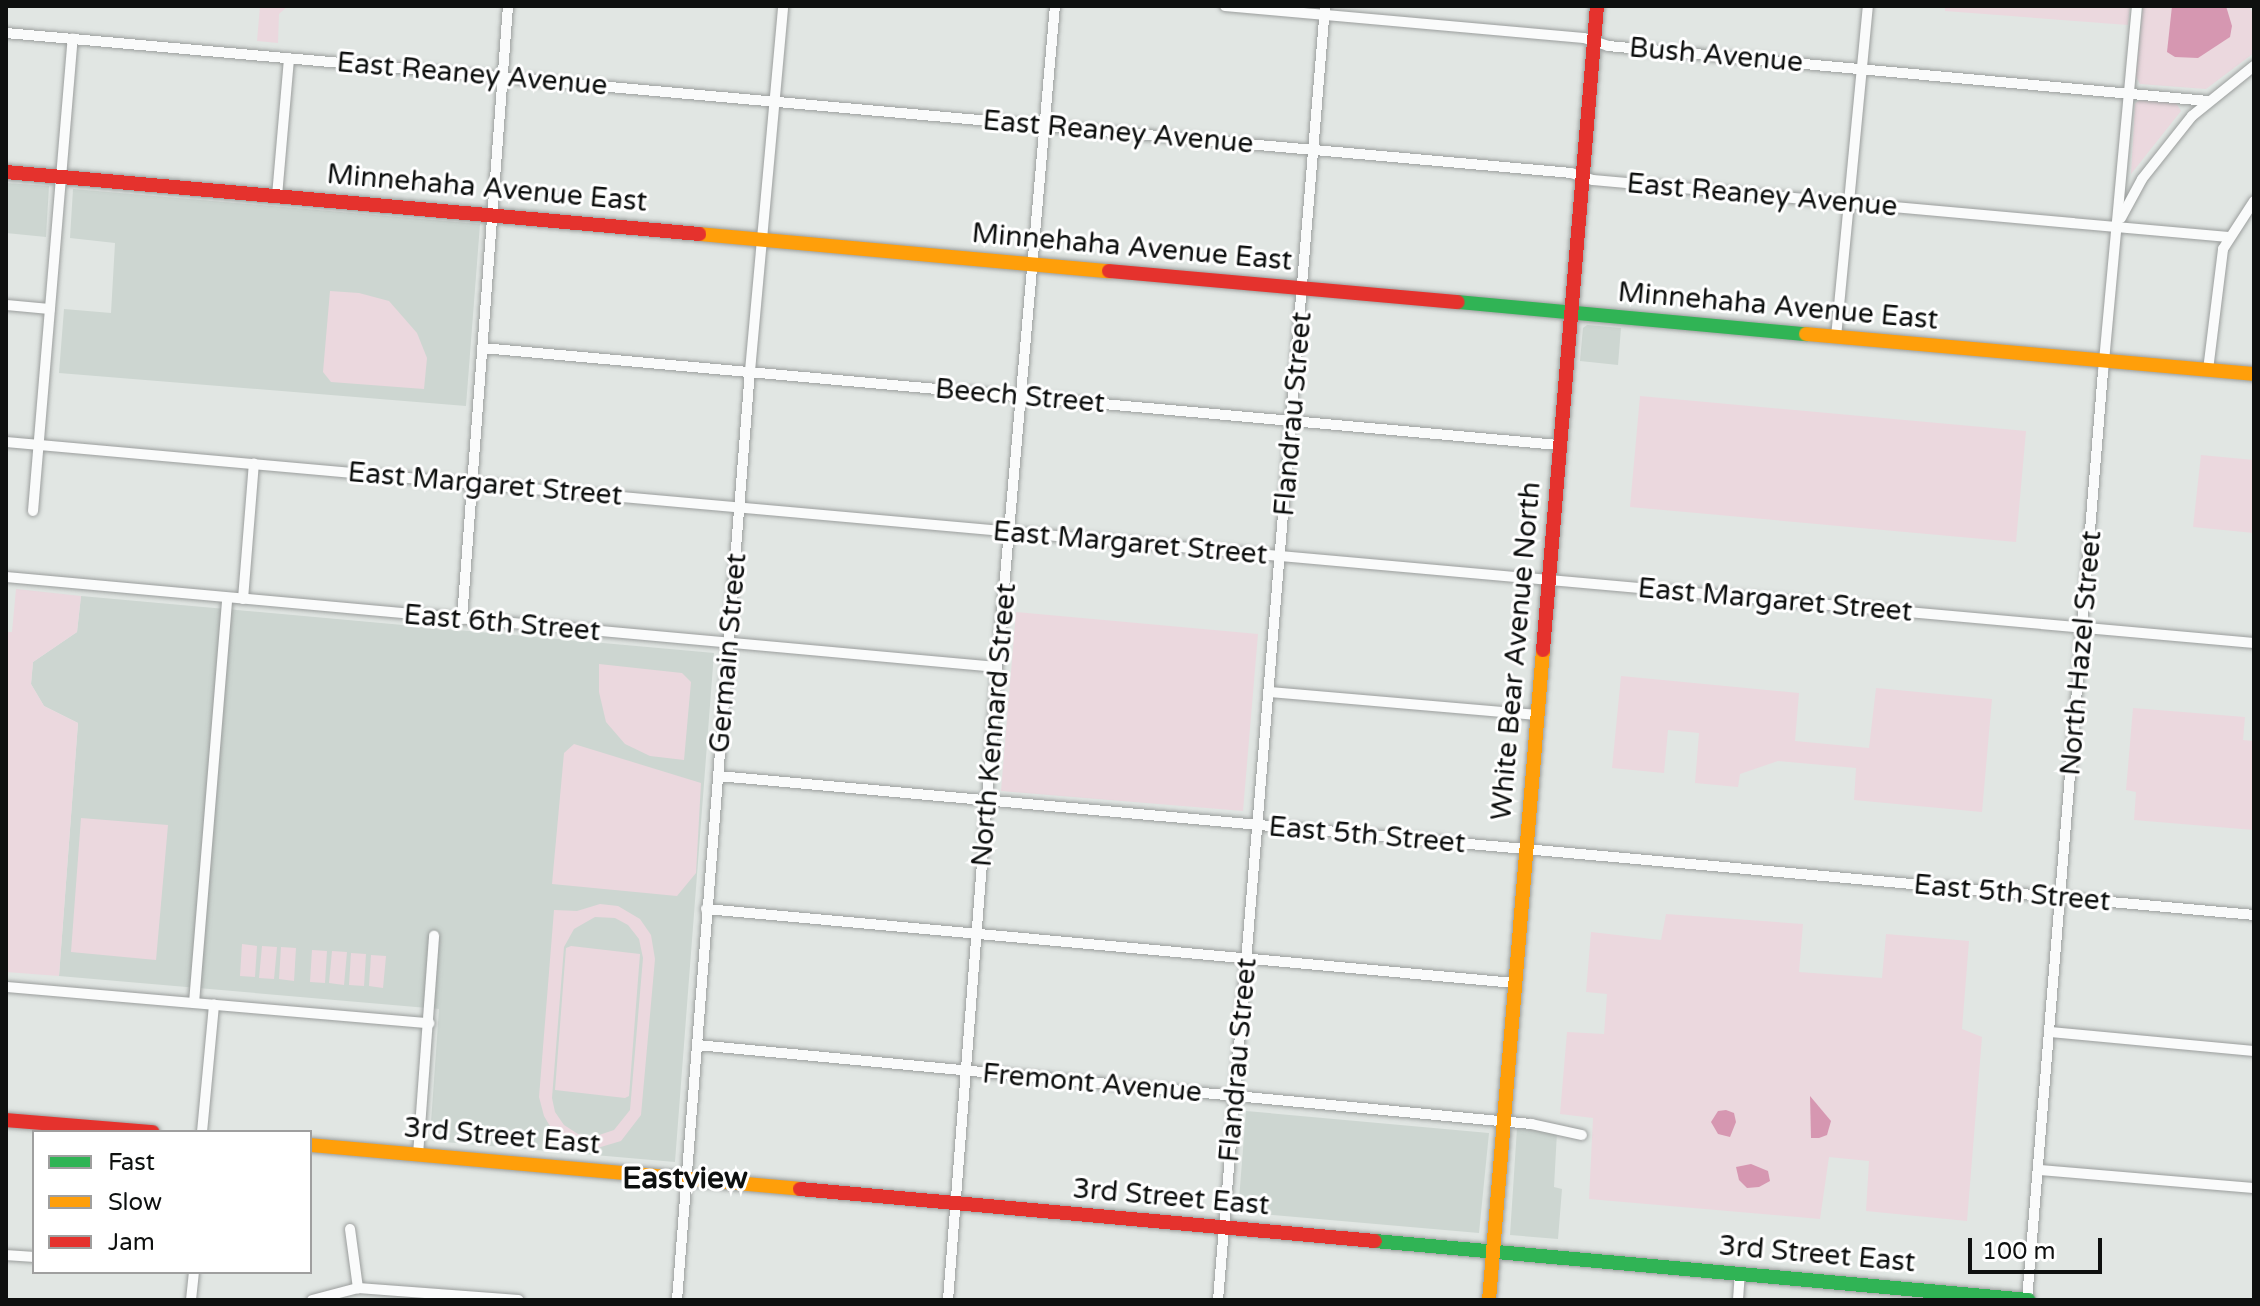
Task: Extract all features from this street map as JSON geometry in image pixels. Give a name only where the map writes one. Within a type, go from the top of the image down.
[{"type":"main road","name":"White Bear Avenue North","points":[[1489,1300],[1597,6]]},
{"type":"main road","name":"Minnehaha Avenue East","points":[[6,172],[2254,374]]},
{"type":"main road","points":[[6,1120],[128,1130]]},
{"type":"main road","name":"3rd Street East","points":[[312,1145],[2027,1300]]},
{"type":"street","points":[[462,619],[508,6]]},
{"type":"street","name":"Germain Street","points":[[677,1300],[750,371],[783,6]]},
{"type":"street","name":"North Kennard Street","points":[[948,1300],[997,667],[1055,6]]},
{"type":"street","name":"Bush Avenue","points":[[1225,6],[1325,10],[1608,46],[2208,101]]},
{"type":"street","points":[[1836,337],[1868,6]]},
{"type":"street","name":"North Hazel Street","points":[[2027,1300],[2104,361],[2137,6]]},
{"type":"street","name":"Flandrau Street","points":[[1218,1300],[1325,10]]},
{"type":"street","name":"East Reaney Avenue","points":[[6,33],[1313,150],[1583,176],[1593,180],[2228,237]]},
{"type":"street","points":[[33,511],[73,39]]},
{"type":"street","points":[[277,196],[289,59]]},
{"type":"street","points":[[2117,227],[2142,179],[2176,134],[2208,101],[2254,66]]},
{"type":"street","points":[[2208,370],[2216,288],[2228,237],[2254,201]]},
{"type":"street","points":[[6,305],[50,309]]},
{"type":"street","name":"Beech Street","points":[[482,348],[1559,445]]},
{"type":"street","name":"East Margaret Street","points":[[6,442],[2254,643]]},
{"type":"street","points":[[243,599],[254,463]]},
{"type":"street","name":"East 6th Street","points":[[6,577],[997,667]]},
{"type":"street","points":[[194,1003],[227,598]]},
{"type":"street","points":[[1269,692],[1538,715]]},
{"type":"street","name":"East 5th Street","points":[[718,776],[2254,915]]},
{"type":"street","points":[[706,909],[1514,983]]},
{"type":"street","points":[[418,1155],[434,936]]},
{"type":"street","points":[[6,987],[429,1023]]},
{"type":"street","points":[[202,1130],[214,1005]]},
{"type":"street","points":[[2050,1032],[2254,1051]]},
{"type":"street","name":"Fremont Avenue","points":[[697,1045],[1503,1121],[1582,1135]]},
{"type":"street","points":[[2039,1170],[2254,1188]]},
{"type":"street","points":[[350,1229],[358,1288]]},
{"type":"street","points":[[6,1255],[32,1257]]},
{"type":"street","points":[[1738,1300],[1740,1273]]},
{"type":"street","points":[[191,1300],[194,1274]]},
{"type":"street","points":[[312,1300],[358,1288],[396,1295],[519,1300]]},
{"type":"shaded area","points":[[260,6],[288,6],[279,14],[278,43],[257,41]]},
{"type":"shaded area","points":[[1945,6],[2130,6],[2128,25],[1945,11]]},
{"type":"shaded area","points":[[2143,6],[2249,6],[2254,16],[2254,53],[2206,89],[2140,84],[2136,77]]},
{"type":"shaded area","points":[[2172,6],[2226,6],[2232,26],[2230,37],[2198,58],[2175,57],[2167,52]]},
{"type":"shaded area","points":[[2139,100],[2176,103],[2181,111],[2131,174],[2135,104]]},
{"type":"shaded area","points":[[6,183],[49,186],[46,237],[6,233]]},
{"type":"shaded area","points":[[73,189],[480,224],[466,406],[59,373],[64,309],[111,313],[115,243],[70,238]]},
{"type":"shaded area","points":[[330,291],[359,293],[389,301],[417,333],[427,358],[424,389],[331,382],[323,372]]},
{"type":"shaded area","points":[[1587,325],[1621,328],[1618,365],[1580,361],[1583,328]]},
{"type":"shaded area","points":[[1640,396],[2026,431],[2016,542],[1630,507]]},
{"type":"shaded area","points":[[2201,455],[2254,460],[2254,533],[2193,527]]},
{"type":"shaded area","points":[[16,589],[81,596],[77,632],[33,662],[31,684],[44,706],[78,723],[59,976],[6,972],[6,632],[12,632]]},
{"type":"shaded area","points":[[81,596],[714,653],[675,1162],[433,1141],[430,1136],[439,1009],[59,976],[78,723],[44,706],[31,684],[33,662],[77,632]]},
{"type":"shaded area","points":[[1016,612],[1258,634],[1243,811],[1001,791]]},
{"type":"shaded area","points":[[599,664],[682,673],[691,682],[684,760],[650,756],[625,744],[606,722],[599,692]]},
{"type":"shaded area","points":[[1621,676],[1799,693],[1795,741],[1869,748],[1876,688],[1992,699],[1982,812],[1854,800],[1856,768],[1778,761],[1740,774],[1738,787],[1695,783],[1699,733],[1668,730],[1664,773],[1612,768]]},
{"type":"shaded area","points":[[2133,708],[2245,717],[2243,740],[2254,741],[2254,830],[2134,820],[2136,792],[2126,790]]},
{"type":"shaded area","points":[[574,744],[701,783],[696,873],[677,896],[552,884],[564,753]]},
{"type":"shaded area","points":[[81,818],[168,825],[156,960],[71,952]]},
{"type":"shaded area","points":[[600,904],[618,906],[640,919],[651,935],[655,959],[641,1115],[621,1141],[594,1149],[574,1146],[554,1133],[544,1116],[539,1097],[554,910],[577,911]],"holes":[[[595,917],[615,918],[628,925],[639,939],[643,958],[630,1110],[614,1130],[593,1137],[578,1134],[564,1125],[555,1112],[552,1098],[564,947],[574,929]]]},
{"type":"shaded area","points":[[1666,914],[1803,924],[1799,972],[1882,978],[1886,934],[1969,941],[1962,1029],[1982,1037],[1967,1221],[1866,1211],[1869,1161],[1829,1157],[1820,1219],[1589,1199],[1593,1118],[1560,1114],[1567,1032],[1604,1034],[1607,994],[1586,992],[1591,932],[1661,940]]},
{"type":"shaded area","points":[[242,944],[257,946],[255,977],[240,976]]},
{"type":"shaded area","points":[[262,946],[277,947],[274,979],[259,978]]},
{"type":"shaded area","points":[[281,947],[296,948],[294,981],[279,979]]},
{"type":"shaded area","points":[[566,948],[640,954],[629,1096],[625,1098],[555,1090]]},
{"type":"shaded area","points":[[312,950],[327,951],[325,983],[310,982]]},
{"type":"shaded area","points":[[332,951],[347,952],[344,985],[329,983]]},
{"type":"shaded area","points":[[351,953],[366,954],[364,986],[349,985]]},
{"type":"shaded area","points":[[371,955],[386,956],[383,988],[369,986]]},
{"type":"shaded area","points":[[1810,1096],[1831,1121],[1827,1135],[1819,1138],[1811,1138]]},
{"type":"shaded area","points":[[1246,1111],[1489,1133],[1479,1233],[1238,1212]]},
{"type":"shaded area","points":[[1718,1111],[1734,1113],[1736,1122],[1730,1137],[1718,1134],[1711,1122]]},
{"type":"shaded area","points":[[1517,1128],[1557,1132],[1554,1187],[1562,1189],[1558,1239],[1510,1235]]},
{"type":"shaded area","points":[[1751,1164],[1768,1171],[1770,1181],[1759,1187],[1747,1188],[1739,1180],[1736,1167]]},
{"type":"traffic: fast","points":[[1458,302],[1806,334]]},
{"type":"traffic: fast","points":[[1375,1241],[2028,1300]]},
{"type":"traffic: slow","points":[[699,234],[1109,271]]},
{"type":"traffic: slow","points":[[1806,334],[2254,374]]},
{"type":"traffic: slow","points":[[1489,1300],[1543,650]]},
{"type":"traffic: slow","points":[[312,1145],[800,1189]]},
{"type":"traffic: jam","points":[[1543,650],[1597,6]]},
{"type":"traffic: jam","points":[[6,172],[699,234]]},
{"type":"traffic: jam","points":[[1109,271],[1458,302]]},
{"type":"traffic: jam","points":[[6,1120],[128,1130]]},
{"type":"traffic: jam","points":[[800,1189],[1375,1241]]},
{"type":"district","name":"Eastview","points":[[685,1179]]}]
